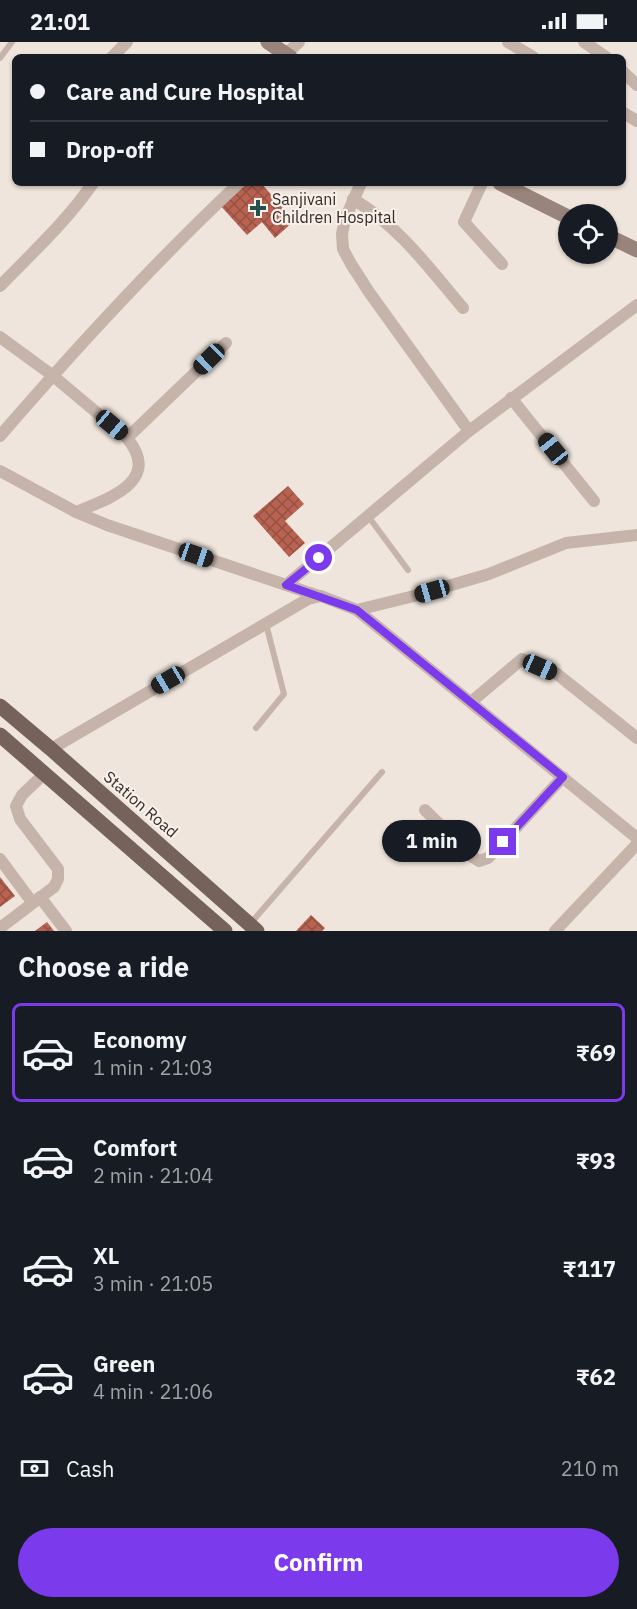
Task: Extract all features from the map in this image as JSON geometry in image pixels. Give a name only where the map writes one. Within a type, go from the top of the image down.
[{"type":"main road","name":"Station Road","points":[[0,706],[253,928]]},
{"type":"main road","points":[[0,735],[225,931]]},
{"type":"street","points":[[115,54],[127,42]]},
{"type":"street","points":[[268,42],[285,54]]},
{"type":"street","points":[[290,54],[299,42]]},
{"type":"street","points":[[508,42],[528,54]]},
{"type":"street","points":[[584,42],[602,54]]},
{"type":"street","points":[[626,75],[637,85]]},
{"type":"street","points":[[0,286],[56,228],[91,186]]},
{"type":"street","points":[[0,436],[52,375],[205,215],[236,186]]},
{"type":"street","points":[[360,186],[345,219],[342,234],[344,249],[351,264],[469,430]]},
{"type":"street","points":[[481,186],[464,222],[502,264]]},
{"type":"street","points":[[506,186],[558,212]]},
{"type":"street","points":[[353,199],[370,209],[398,232],[463,308]]},
{"type":"street","points":[[618,241],[637,250]]},
{"type":"street","points":[[286,585],[469,430],[637,304]]},
{"type":"street","points":[[0,337],[52,375],[127,438],[136,449],[140,460],[139,472],[132,482],[99,502],[76,512]]},
{"type":"street","points":[[127,438],[226,343]]},
{"type":"street","points":[[511,398],[594,501]]},
{"type":"street","points":[[0,471],[76,512],[107,525],[357,610],[637,838]]},
{"type":"street","points":[[357,610],[489,574],[566,543],[637,535]]},
{"type":"street","points":[[51,749],[308,599],[321,597]]},
{"type":"street","points":[[471,702],[522,659],[557,674],[637,738]]},
{"type":"street","points":[[0,928],[54,887],[58,879],[57,869],[20,819],[16,807],[22,795],[45,773]]},
{"type":"street","points":[[425,810],[471,856],[479,861],[488,858],[563,777]]},
{"type":"street","points":[[555,931],[637,844]]},
{"type":"street","points":[[0,859],[66,931]]},
{"type":"lane","points":[[0,58],[12,42]]},
{"type":"lane","points":[[368,516],[408,570]]},
{"type":"lane","points":[[256,728],[284,694],[266,623]]},
{"type":"lane","points":[[253,928],[382,772]]},
{"type":"building","points":[[240,186],[264,186],[294,221],[275,238],[262,222],[247,235],[219,204]]},
{"type":"building","points":[[288,486],[304,504],[285,521],[305,543],[289,557],[253,516]]},
{"type":"building","points":[[0,877],[15,896],[0,907]]},
{"type":"building","points":[[311,915],[325,928],[322,931],[296,931]]},
{"type":"building","points":[[47,922],[54,931],[35,931]]},
{"type":"place","name":"Sanjivani Children Hospital","points":[[258,208]]},
{"type":"route","points":[[319,558],[286,585],[357,610],[563,777],[503,842]]}]
